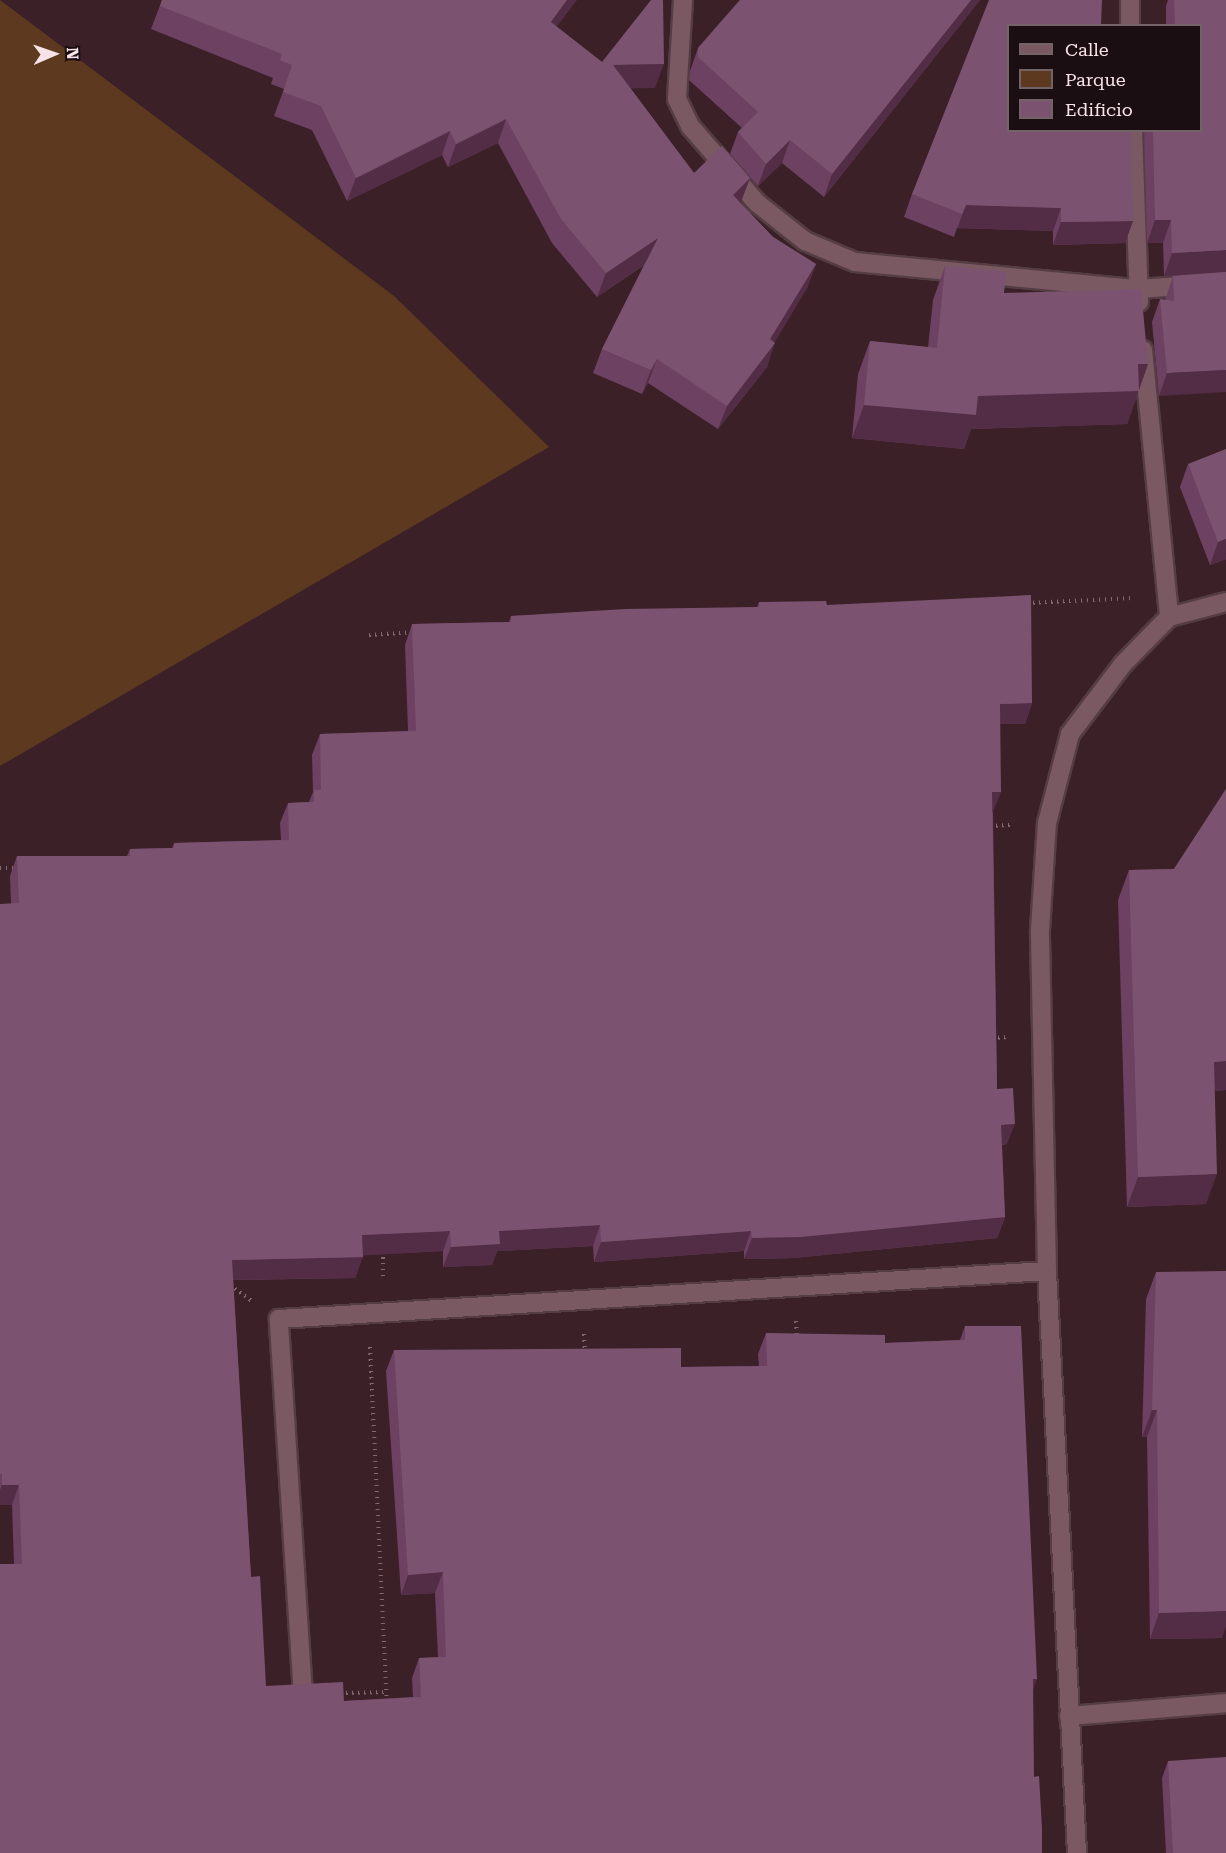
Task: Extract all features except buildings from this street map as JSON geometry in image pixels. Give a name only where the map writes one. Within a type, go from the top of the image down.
[{"type":"street","points":[[683,0],[677,99],[690,126],[757,204],[805,241],[855,262],[1137,290],[1226,283]]},
{"type":"street","points":[[1130,0],[1130,24]]},
{"type":"street","points":[[1133,132],[1137,290],[1169,617]]},
{"type":"street","points":[[1077,1853],[1047,1271],[1040,930],[1047,823],[1070,734],[1123,664],[1169,617],[1226,602]]},
{"type":"street","points":[[303,1695],[279,1319],[1047,1271]]},
{"type":"street","points":[[1069,1716],[1226,1703]]},
{"type":"path","points":[[1024,603],[1167,596]]},
{"type":"path","points":[[369,634],[417,632]]},
{"type":"path","points":[[975,826],[1047,823]]},
{"type":"path","points":[[0,868],[24,867]]},
{"type":"path","points":[[983,1038],[1042,1035]]},
{"type":"path","points":[[383,1241],[376,1313],[387,1715]]},
{"type":"path","points":[[217,1284],[228,1284],[279,1319]]},
{"type":"path","points":[[794,1287],[797,1346]]},
{"type":"path","points":[[582,1300],[585,1359]]},
{"type":"path","points":[[303,1695],[386,1692]]},
{"type":"green space","points":[[0,0],[394,296],[549,447],[0,766]]}]
